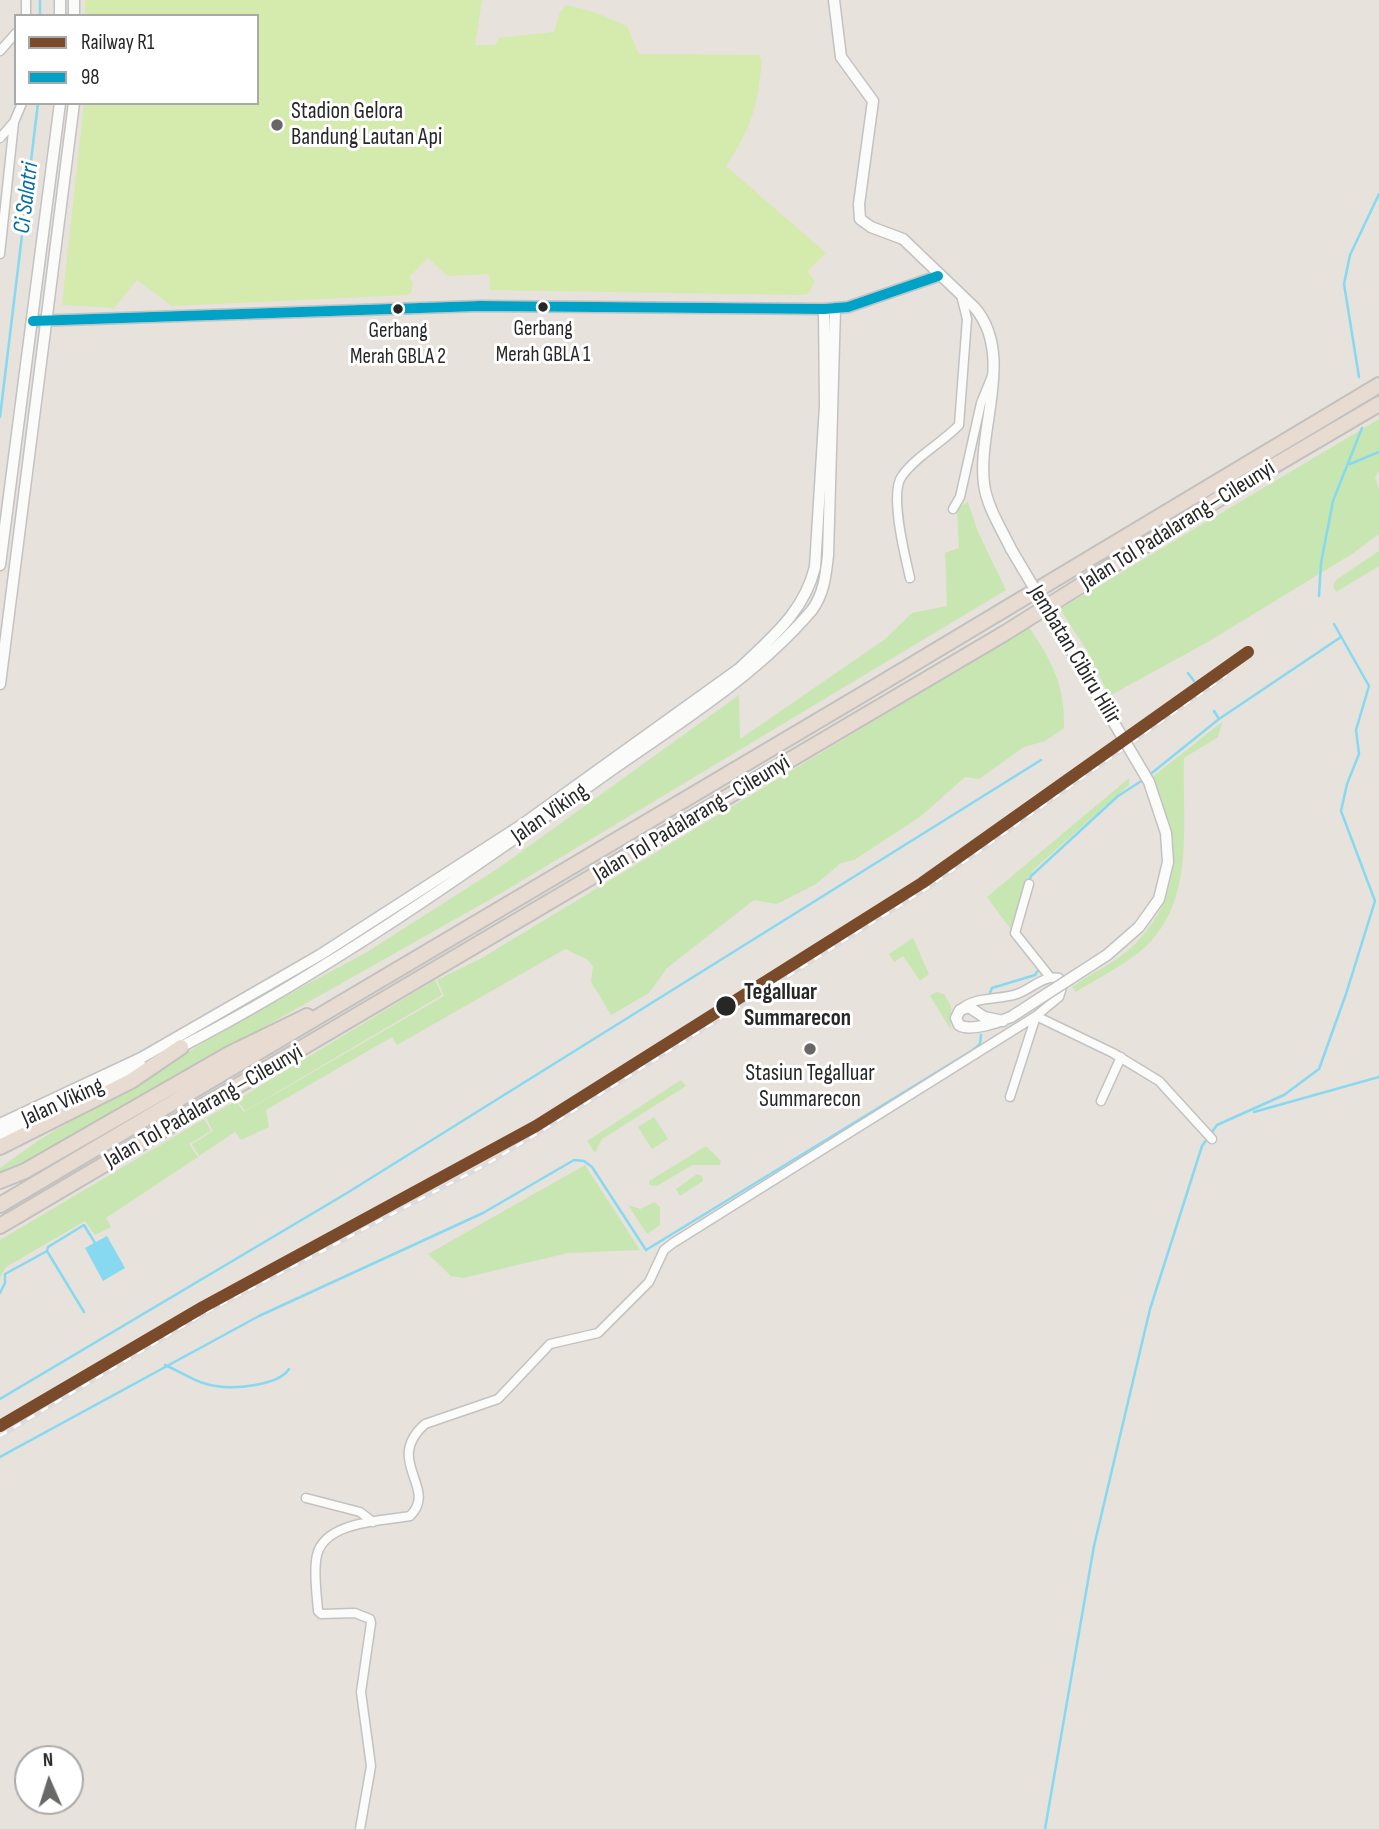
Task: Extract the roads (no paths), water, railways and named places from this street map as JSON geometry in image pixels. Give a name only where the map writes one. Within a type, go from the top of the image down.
[{"type":"highway","name":"Jalan Tol Padalarang–Cileunyi","points":[[0,1205],[356,996],[1379,385]]},
{"type":"highway","name":"Jalan Tol Padalarang–Cileunyi","points":[[0,1226],[1025,621],[1236,488],[1379,404]]},
{"type":"highway","points":[[0,1181],[24,1171],[275,1030],[356,996],[365,1012]]},
{"type":"highway","points":[[0,1147],[131,1081],[181,1047]]},
{"type":"street","name":"Jembatan Cibiru Hilir","points":[[834,0],[841,57],[873,101],[859,204],[860,219],[871,227],[903,239],[982,317],[991,348],[992,376],[984,484],[992,511],[1149,782],[1163,822],[1168,862],[1159,898],[1139,927],[1107,955],[1007,1019],[974,1028]]},
{"type":"street","points":[[0,51],[14,35]]},
{"type":"street","points":[[0,254],[14,122],[21,105]]},
{"type":"street","points":[[0,565],[60,105]]},
{"type":"street","points":[[0,684],[74,105]]},
{"type":"street","points":[[0,138],[14,122]]},
{"type":"street","points":[[33,321],[480,306],[830,308],[857,304],[938,276]]},
{"type":"street","points":[[910,578],[903,546],[898,485],[906,471],[959,425],[967,320],[961,295]]},
{"type":"street","name":"Jalan Viking","points":[[0,1134],[181,1047],[356,943],[517,838],[749,671],[813,608],[821,593],[828,555],[830,308]]},
{"type":"street","name":"Jalan Viking","points":[[0,1125],[118,1069],[198,1027],[424,890],[687,707],[740,668],[783,626],[798,610],[810,590],[815,567],[830,308]]},
{"type":"street","points":[[953,509],[960,498],[979,411],[992,376]]},
{"type":"street","points":[[1029,884],[1015,933],[1050,977]]},
{"type":"street","points":[[360,1829],[371,1766],[361,1692],[371,1623],[370,1619],[360,1614],[319,1613],[316,1558],[332,1536],[358,1523],[410,1516],[417,1506],[418,1488],[407,1455],[410,1441],[425,1424],[498,1399],[550,1344],[598,1333],[649,1282],[664,1250],[673,1243],[1036,1016],[1052,1003],[1064,988],[1059,978],[1050,977],[1020,993],[979,1006],[962,1008],[957,1014],[957,1022],[965,1029],[974,1028],[978,1022],[979,1006]]},
{"type":"street","points":[[979,1006],[984,1017],[1007,1019]]},
{"type":"street","points":[[1036,1016],[1121,1057],[1160,1081],[1212,1139]]},
{"type":"street","points":[[1010,1097],[1036,1016]]},
{"type":"street","points":[[1101,1101],[1121,1057]]},
{"type":"street","points":[[306,1498],[360,1512],[373,1522]]},
{"type":"water","points":[[107,1236],[125,1268],[103,1281],[85,1248]]},
{"type":"waterway","name":"Ci Salatri","points":[[40,0],[40,14]]},
{"type":"waterway","name":"Ci Salatri","points":[[0,417],[38,105]]},
{"type":"waterway","points":[[1359,377],[1344,284],[1350,255],[1379,194]]},
{"type":"waterway","points":[[1319,596],[1321,563],[1333,501],[1362,428]]},
{"type":"waterway","points":[[1350,464],[1379,452]]},
{"type":"waterway","points":[[1045,1829],[1094,1546],[1150,1309],[1202,1146],[1217,1125],[1284,1095],[1319,1069],[1375,901],[1341,811],[1347,784],[1359,754],[1356,730],[1369,686],[1334,624]]},
{"type":"waterway","points":[[1148,776],[1219,719],[1341,637]]},
{"type":"waterway","points":[[1188,673],[1194,681]]},
{"type":"waterway","points":[[1214,711],[1219,719]]},
{"type":"waterway","points":[[0,1399],[347,1193],[1041,760]]},
{"type":"waterway","points":[[1029,882],[1031,876],[1118,796],[1143,780]]},
{"type":"waterway","points":[[990,993],[992,988],[1035,975],[1039,969]]},
{"type":"waterway","points":[[0,1457],[259,1316],[483,1213],[574,1160],[584,1161],[592,1167],[646,1250],[973,1050],[980,1044],[981,1035]]},
{"type":"waterway","points":[[1254,1112],[1379,1077]]},
{"type":"waterway","points":[[47,1251],[48,1247],[84,1225],[95,1243]]},
{"type":"waterway","points":[[0,1293],[5,1283],[5,1274],[47,1251],[84,1312]]},
{"type":"waterway","points":[[165,1365],[203,1383],[224,1387],[266,1383],[289,1369]]},
{"type":"railway","points":[[1213,676],[1248,652]]},
{"type":"railway","points":[[0,1436],[207,1312],[487,1164],[540,1132],[926,889],[1227,675]]},
{"type":"rail line","name":"R1","points":[[0,1426],[203,1307],[536,1126],[922,883],[1248,652]]},
{"type":"place","name":"Stadion Gelora Bandung Lautan Api","points":[[277,125]]},
{"type":"place","name":"Gerbang Merah GBLA 1","points":[[543,307]]},
{"type":"place","name":"Gerbang Merah GBLA 2","points":[[398,309]]},
{"type":"place","name":"Tegalluar Summarecon","points":[[726,1006]]},
{"type":"place","name":"Stasiun Tegalluar Summarecon","points":[[810,1049]]}]
